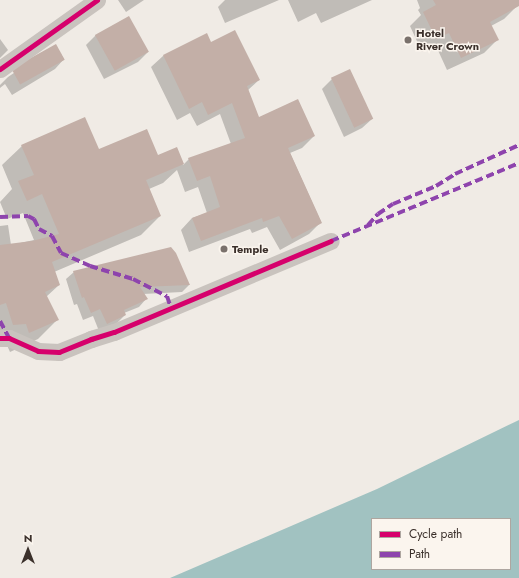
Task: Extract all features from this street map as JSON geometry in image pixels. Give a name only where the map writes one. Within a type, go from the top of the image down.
[{"type":"street","points":[[0,69],[97,0]]},
{"type":"street","points":[[0,338],[9,338],[38,351],[59,352],[91,339],[114,332],[331,241]]},
{"type":"water","points":[[519,420],[519,578],[170,578],[377,489]]},
{"type":"building","points":[[433,0],[519,0],[519,6],[490,22],[499,40],[461,58],[449,33],[436,39],[423,12],[436,5]]},
{"type":"building","points":[[129,16],[149,52],[115,71],[95,35]]},
{"type":"building","points":[[235,30],[260,80],[247,86],[259,117],[298,99],[315,136],[288,148],[322,223],[292,239],[279,216],[263,222],[262,218],[201,241],[192,218],[220,207],[210,176],[197,181],[188,158],[245,138],[232,103],[208,115],[202,102],[189,109],[163,55],[207,33],[211,42]]},
{"type":"building","points":[[56,44],[65,60],[20,84],[11,69]]},
{"type":"building","points":[[350,69],[373,119],[354,128],[331,78]]},
{"type":"building","points":[[85,117],[99,149],[147,129],[158,155],[177,147],[184,164],[146,180],[161,216],[52,262],[60,285],[45,292],[59,320],[29,333],[26,324],[13,325],[6,303],[0,305],[0,245],[32,241],[59,234],[42,194],[27,201],[18,181],[34,175],[21,145]]},
{"type":"building","points":[[171,247],[176,253],[190,285],[140,287],[148,299],[124,310],[126,315],[107,324],[100,309],[91,313],[84,297],[82,298],[73,271]]},
{"type":"marked path","points":[[368,225],[378,214],[393,204],[436,186],[455,174],[519,145]]},
{"type":"marked path","points":[[331,241],[519,163]]},
{"type":"marked path","points":[[0,217],[28,216],[34,219],[39,229],[52,236],[61,253],[90,266],[133,279],[167,296],[171,308]]},
{"type":"marked path","points":[[0,321],[9,338]]},
{"type":"cycle path","points":[[0,69],[97,0]]},
{"type":"cycle path","points":[[0,338],[9,338],[38,351],[59,352],[91,339],[114,332],[331,241]]},
{"type":"place","name":"Hotel River Crown","points":[[408,40]]},
{"type":"place","name":"Temple","points":[[224,249]]}]
